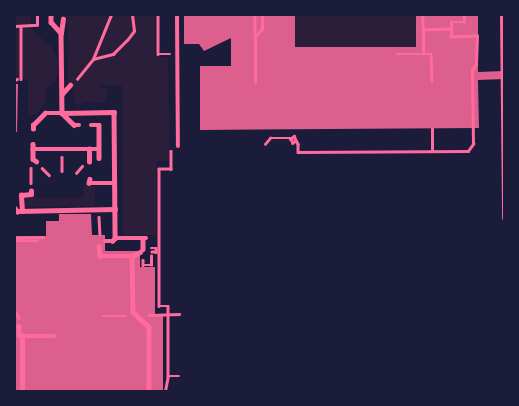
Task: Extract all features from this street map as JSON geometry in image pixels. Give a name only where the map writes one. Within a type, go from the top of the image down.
[{"type":"street","points":[[51,15],[51,22],[61,33]]},
{"type":"street","points":[[502,15],[504,218]]},
{"type":"street","points":[[63,19],[63,31],[61,33],[62,113],[74,125],[79,125]]},
{"type":"street","points":[[62,94],[70,85]]},
{"type":"street","points":[[33,129],[33,125],[45,113],[114,112],[115,238]]},
{"type":"street","points":[[91,125],[99,125],[99,158]]},
{"type":"street","points":[[33,162],[33,147],[62,151],[99,149]]},
{"type":"street","points":[[88,161],[89,149]]},
{"type":"street","points":[[90,179],[90,183],[115,183]]},
{"type":"street","points":[[22,211],[21,194],[31,194],[31,191]]},
{"type":"street","points":[[15,208],[22,211],[115,209]]},
{"type":"street","points":[[100,246],[100,256],[132,256],[143,249],[144,238],[115,238],[105,241]]},
{"type":"street","points":[[132,256],[133,312],[149,327],[149,391]]},
{"type":"street","points":[[19,326],[19,334],[22,336],[22,391]]},
{"type":"street","points":[[22,336],[54,336]]},
{"type":"lane","points":[[176,15],[178,146]]},
{"type":"path","points":[[15,26],[37,26],[37,15]]},
{"type":"path","points":[[70,85],[93,59],[111,15]]},
{"type":"path","points":[[93,59],[113,54],[128,39],[134,31],[132,15]]},
{"type":"path","points":[[158,15],[158,54],[171,54],[171,64]]},
{"type":"path","points":[[254,37],[262,29],[262,15]]},
{"type":"path","points":[[422,15],[423,54]]},
{"type":"path","points":[[265,144],[270,138],[295,137],[298,144],[298,152],[468,151],[473,144],[472,70],[476,64],[477,36],[451,37],[451,22],[464,22],[464,15]]},
{"type":"path","points":[[254,17],[255,82]]},
{"type":"path","points":[[21,26],[21,79]]},
{"type":"path","points":[[422,30],[451,29]]},
{"type":"path","points":[[397,54],[432,54],[432,81]]},
{"type":"path","points":[[432,129],[432,151]]},
{"type":"path","points":[[165,391],[168,376],[168,306],[159,306],[159,169],[171,169],[171,150]]},
{"type":"path","points":[[62,151],[62,171]]},
{"type":"path","points":[[31,191],[33,162]]},
{"type":"path","points":[[15,240],[43,237]]},
{"type":"path","points":[[15,240],[38,241]]},
{"type":"path","points":[[151,245],[159,244]]},
{"type":"path","points":[[143,263],[143,265],[151,265],[151,256]]},
{"type":"path","points":[[15,311],[19,317]]},
{"type":"path","points":[[168,376],[179,376]]},
{"type":"shaded area","points":[[15,15],[31,15],[31,28],[52,48],[58,60],[56,80],[45,90],[47,100],[36,114],[28,114],[28,79],[15,79]]},
{"type":"shaded area","points":[[67,15],[155,15],[155,57],[168,57],[170,161],[156,161],[156,235],[123,235],[122,85],[101,85],[100,87],[108,90],[104,103],[87,102],[79,105],[75,103],[73,89],[68,83]]},
{"type":"shaded area","points":[[295,15],[416,15],[416,47],[295,47]]},
{"type":"shaded area","points":[[84,186],[95,186],[95,206],[23,207],[23,196],[83,198]]},
{"type":"building","points":[[184,15],[295,15],[295,47],[416,47],[416,15],[478,15],[478,72],[504,71],[504,79],[478,80],[479,128],[200,130],[200,66],[231,66],[231,38],[204,51],[199,44],[184,44]]},
{"type":"building","points":[[15,84],[18,84],[17,132],[15,132]]},
{"type":"building","points":[[59,214],[91,214],[92,235],[105,235],[105,251],[140,251],[140,267],[155,267],[155,314],[163,314],[163,391],[15,391],[15,236],[46,236],[46,221],[59,221]]}]
